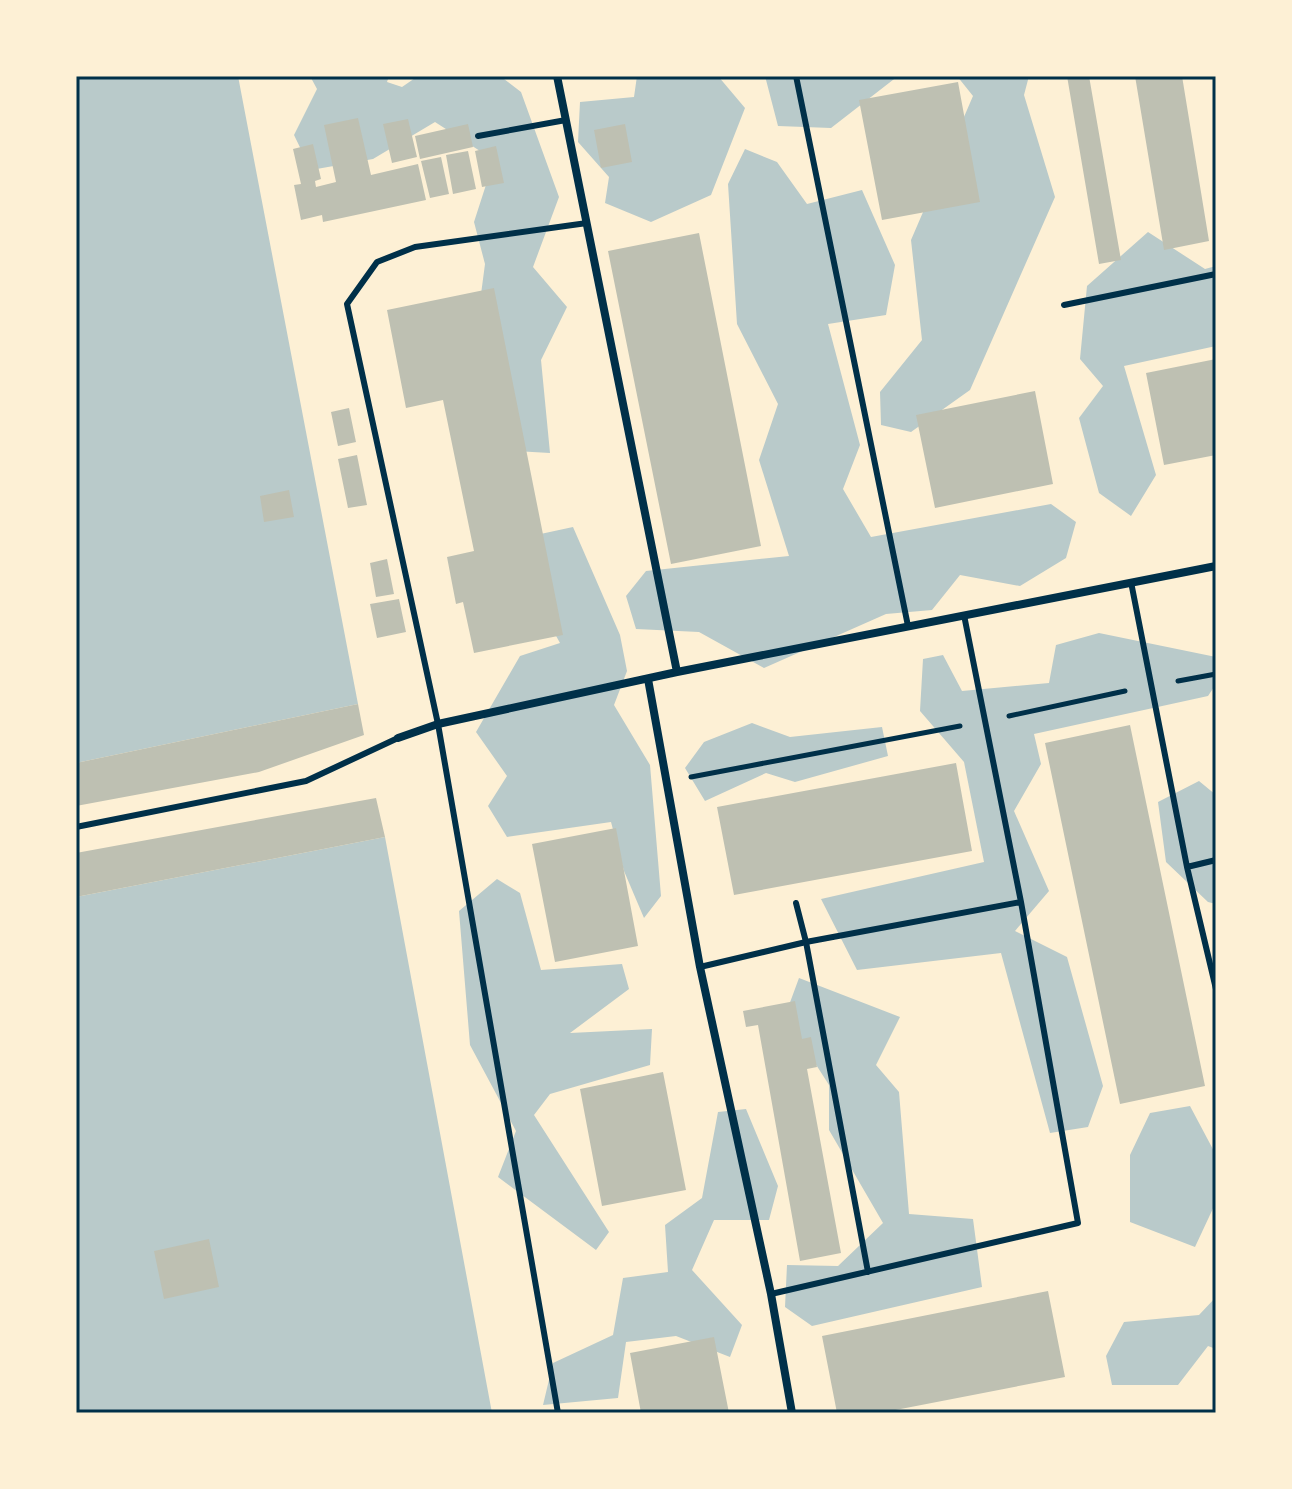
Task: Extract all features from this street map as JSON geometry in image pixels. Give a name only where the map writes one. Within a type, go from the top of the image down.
[{"type":"street","points":[[557,76],[677,672]]},
{"type":"street","points":[[398,738],[438,724],[677,672],[1216,566]]},
{"type":"street","points":[[648,679],[700,967],[771,1294],[792,1413]]},
{"type":"lane","points":[[796,76],[908,626]]},
{"type":"lane","points":[[478,136],[566,120]]},
{"type":"lane","points":[[558,1413],[438,724],[347,304],[377,262],[415,247],[587,223]]},
{"type":"lane","points":[[1064,305],[1216,274]]},
{"type":"lane","points":[[1131,582],[1149,686],[1216,989]]},
{"type":"lane","points":[[771,1294],[1078,1223],[1021,902],[964,615]]},
{"type":"lane","points":[[76,827],[306,781],[398,738]]},
{"type":"lane","points":[[1187,867],[1216,860]]},
{"type":"lane","points":[[700,967],[806,942],[1021,902]]},
{"type":"lane","points":[[796,903],[868,1272]]},
{"type":"path","points":[[665,782],[1216,674]]},
{"type":"shaded area","points":[[76,76],[238,76],[358,704],[76,763]]},
{"type":"shaded area","points":[[310,76],[389,76],[387,82],[402,87],[418,76],[500,76],[521,92],[559,197],[533,267],[567,307],[541,360],[550,453],[515,451],[476,332],[485,264],[474,222],[494,160],[435,122],[373,159],[311,170],[294,135],[317,89]]},
{"type":"shaded area","points":[[637,76],[718,76],[745,108],[711,195],[651,222],[605,203],[609,177],[578,142],[580,102],[634,97]]},
{"type":"shaded area","points":[[765,76],[898,76],[831,128],[778,126]]},
{"type":"shaded area","points":[[957,76],[1029,76],[1024,95],[1055,197],[970,390],[911,432],[881,425],[880,392],[922,340],[911,240],[973,96]]},
{"type":"shaded area","points":[[745,149],[777,162],[807,204],[862,190],[895,265],[886,315],[828,324],[860,445],[843,489],[871,537],[1051,504],[1076,522],[1066,558],[1020,586],[960,575],[932,610],[886,614],[764,668],[699,632],[636,629],[626,596],[646,571],[789,556],[759,460],[778,404],[737,324],[728,184]]},
{"type":"shaded area","points":[[1148,232],[1205,269],[1216,266],[1216,346],[1124,366],[1156,475],[1131,516],[1099,493],[1079,418],[1103,386],[1080,359],[1087,286]]},
{"type":"shaded area","points":[[573,527],[620,635],[627,671],[614,705],[650,765],[661,896],[644,918],[624,871],[611,822],[507,837],[488,806],[507,776],[476,732],[520,656],[560,643],[520,571],[522,538]]},
{"type":"shaded area","points":[[1099,633],[1216,657],[1216,684],[1208,696],[1034,734],[1041,764],[1014,811],[1049,891],[1015,931],[1067,957],[1103,1086],[1088,1127],[1050,1133],[1001,953],[857,970],[821,899],[984,862],[964,762],[920,711],[923,659],[943,655],[962,691],[1049,683],[1056,645]]},
{"type":"shaded area","points":[[752,723],[790,737],[882,727],[888,756],[795,782],[766,773],[705,801],[685,768],[704,742]]},
{"type":"shaded area","points":[[1199,781],[1216,795],[1216,904],[1208,902],[1166,862],[1158,802]]},
{"type":"shaded area","points":[[385,837],[492,1413],[76,1413],[76,897]]},
{"type":"shaded area","points":[[497,879],[520,893],[541,970],[622,964],[629,989],[570,1033],[652,1029],[650,1065],[550,1094],[534,1115],[609,1232],[596,1250],[498,1177],[516,1131],[470,1045],[459,911]]},
{"type":"shaded area","points":[[799,978],[900,1017],[876,1065],[899,1092],[909,1214],[973,1219],[982,1287],[812,1326],[785,1307],[787,1265],[838,1266],[883,1223],[829,1130],[829,1085],[785,1016]]},
{"type":"shaded area","points":[[1190,1106],[1216,1155],[1216,1202],[1195,1247],[1130,1222],[1130,1155],[1150,1113]]},
{"type":"shaded area","points":[[746,1109],[778,1186],[769,1220],[714,1220],[692,1270],[742,1325],[730,1357],[676,1336],[626,1342],[618,1398],[543,1405],[553,1363],[613,1335],[623,1278],[668,1272],[665,1225],[702,1198],[718,1112]]},
{"type":"shaded area","points":[[1216,1297],[1216,1349],[1208,1346],[1178,1385],[1112,1385],[1106,1356],[1124,1322],[1199,1315]]},
{"type":"building","points":[[1067,76],[1089,76],[1121,260],[1099,264]]},
{"type":"building","points":[[1135,76],[1182,76],[1209,241],[1164,250]]},
{"type":"building","points":[[958,82],[980,202],[882,220],[859,100]]},
{"type":"building","points":[[358,118],[371,175],[418,164],[426,200],[323,222],[322,215],[301,220],[294,185],[301,184],[293,149],[313,144],[321,179],[315,181],[316,187],[336,182],[324,125]]},
{"type":"building","points":[[408,119],[417,157],[392,163],[383,124]]},
{"type":"building","points":[[468,124],[473,147],[420,159],[415,136]]},
{"type":"building","points":[[625,124],[632,162],[601,168],[594,130]]},
{"type":"building","points":[[496,146],[504,183],[482,187],[475,151]]},
{"type":"building","points":[[468,151],[476,189],[453,194],[446,155]]},
{"type":"building","points":[[441,157],[449,194],[430,198],[421,161]]},
{"type":"building","points":[[699,233],[761,546],[671,564],[608,251]]},
{"type":"building","points":[[494,288],[563,635],[474,653],[463,602],[456,604],[447,557],[474,551],[443,400],[406,408],[387,310]]},
{"type":"building","points":[[1216,359],[1216,455],[1164,465],[1146,373]]},
{"type":"building","points":[[1035,391],[1053,484],[935,508],[916,415]]},
{"type":"building","points":[[349,408],[356,442],[338,446],[331,412]]},
{"type":"building","points":[[357,455],[367,505],[348,508],[338,459]]},
{"type":"building","points":[[289,490],[294,517],[264,522],[260,496]]},
{"type":"building","points":[[387,559],[394,594],[376,597],[370,563]]},
{"type":"building","points":[[399,599],[406,632],[377,638],[370,604]]},
{"type":"building","points":[[358,704],[364,735],[259,772],[76,806],[76,763]]},
{"type":"building","points":[[1130,725],[1205,1086],[1120,1104],[1045,743]]},
{"type":"building","points":[[956,763],[972,851],[734,895],[717,807]]},
{"type":"building","points":[[376,798],[385,837],[76,897],[76,853]]},
{"type":"building","points":[[616,828],[638,946],[555,962],[532,844]]},
{"type":"building","points":[[795,1001],[802,1039],[811,1037],[817,1067],[807,1069],[841,1253],[800,1261],[758,1025],[746,1027],[743,1011]]},
{"type":"building","points":[[663,1072],[686,1190],[602,1206],[580,1089]]},
{"type":"building","points":[[209,1239],[219,1287],[164,1299],[154,1251]]},
{"type":"building","points":[[1048,1291],[1065,1377],[880,1413],[837,1413],[822,1336]]},
{"type":"building","points":[[714,1337],[729,1413],[641,1413],[630,1353]]}]
